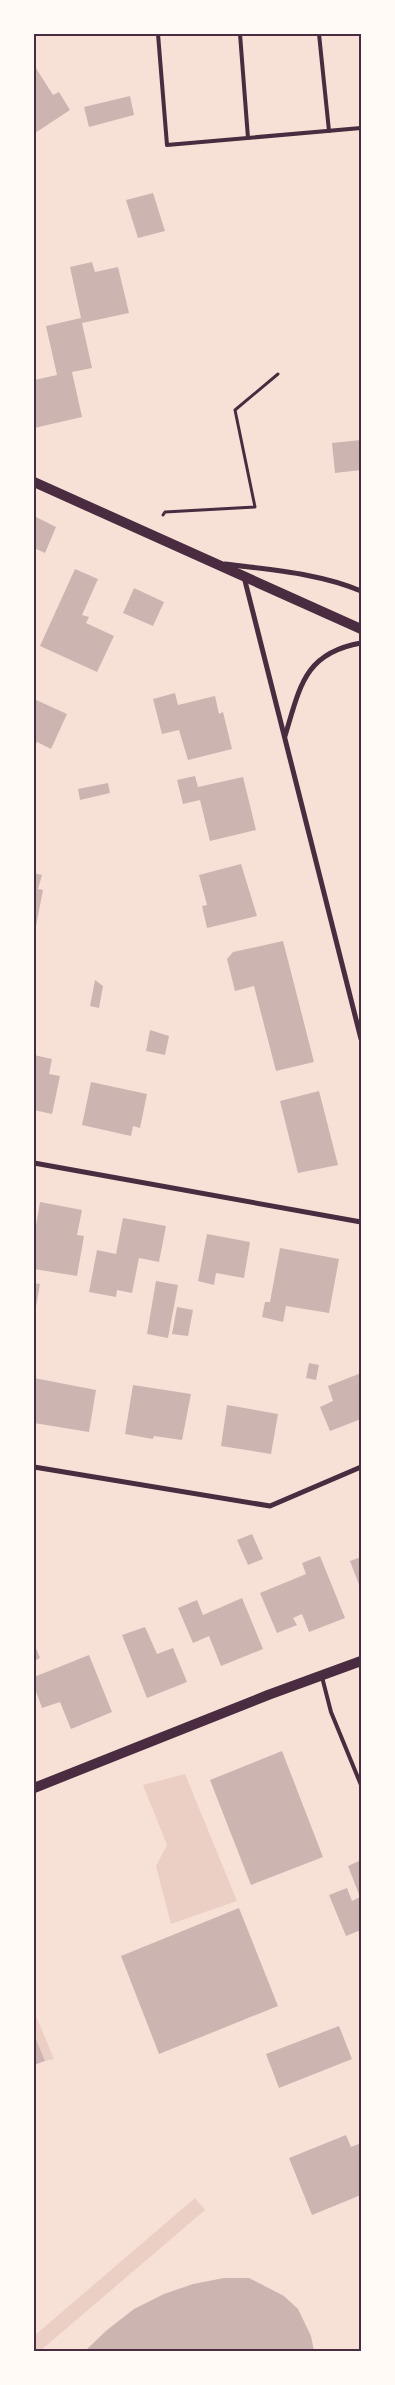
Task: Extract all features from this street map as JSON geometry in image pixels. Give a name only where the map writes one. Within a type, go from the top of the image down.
[{"type":"main road","points":[[34,482],[361,629]]},
{"type":"main road","points":[[34,1788],[268,1695],[361,1661]]},
{"type":"street","points":[[214,563],[302,575],[350,586],[361,592]]},
{"type":"street","points":[[244,576],[361,1039]]},
{"type":"street","points":[[285,737],[298,690],[317,660],[340,647],[361,643]]},
{"type":"street","points":[[34,1163],[361,1222]]},
{"type":"street","points":[[34,1467],[270,1506],[361,1467]]},
{"type":"lane","points":[[158,34],[167,145],[361,128]]},
{"type":"lane","points":[[240,34],[248,138]]},
{"type":"lane","points":[[319,34],[328,131]]},
{"type":"lane","points":[[321,1676],[331,1712],[361,1785]]},
{"type":"path","points":[[154,536],[165,512],[255,507],[235,410],[278,374]]},
{"type":"shaded area","points":[[185,1774],[237,1901],[171,1924],[156,1866],[167,1845],[143,1785]]},
{"type":"shaded area","points":[[34,2011],[54,2059],[45,2061],[34,2033]]},
{"type":"shaded area","points":[[195,2198],[205,2210],[40,2351],[34,2351],[34,2336]]},
{"type":"building","points":[[34,65],[53,95],[59,92],[70,110],[35,133]]},
{"type":"building","points":[[130,96],[134,115],[89,127],[84,107]]},
{"type":"building","points":[[153,193],[165,231],[138,238],[126,200]]},
{"type":"building","points":[[92,262],[95,272],[118,267],[129,313],[82,323],[92,368],[72,372],[82,417],[34,428],[34,380],[57,375],[46,326],[81,318],[70,267]]},
{"type":"building","points":[[361,440],[361,470],[335,473],[332,443]]},
{"type":"building","points":[[36,517],[56,527],[45,553],[34,548],[34,522]]},
{"type":"building","points":[[75,569],[98,579],[82,615],[89,617],[86,623],[114,636],[97,672],[40,646]]},
{"type":"building","points":[[134,588],[164,602],[153,626],[123,613]]},
{"type":"building","points":[[175,693],[178,705],[215,696],[219,714],[223,712],[232,749],[188,760],[179,730],[162,734],[153,699]]},
{"type":"building","points":[[34,699],[67,714],[51,749],[37,742],[34,748]]},
{"type":"building","points":[[195,776],[198,787],[243,777],[256,830],[210,841],[200,800],[183,804],[177,780]]},
{"type":"building","points":[[108,783],[110,793],[80,800],[78,789]]},
{"type":"building","points":[[241,864],[257,916],[207,928],[202,906],[207,905],[199,875]]},
{"type":"building","points":[[34,873],[42,875],[38,889],[43,890],[36,926],[34,926]]},
{"type":"building","points":[[283,941],[314,1062],[276,1071],[254,986],[235,991],[227,959],[233,952]]},
{"type":"building","points":[[95,980],[103,986],[99,1008],[90,1006]]},
{"type":"building","points":[[150,1030],[169,1036],[165,1055],[146,1051]]},
{"type":"building","points":[[34,1055],[52,1059],[49,1074],[60,1076],[52,1114],[34,1110]]},
{"type":"building","points":[[91,1082],[147,1094],[140,1128],[133,1126],[131,1136],[82,1125]]},
{"type":"building","points":[[319,1091],[338,1165],[298,1173],[280,1101]]},
{"type":"building","points":[[40,1202],[82,1210],[77,1235],[84,1236],[77,1276],[34,1269],[34,1237]]},
{"type":"building","points":[[123,1218],[166,1226],[159,1262],[139,1258],[132,1293],[117,1290],[116,1297],[89,1292],[97,1250],[116,1254]]},
{"type":"building","points":[[207,1234],[250,1242],[244,1278],[216,1273],[214,1285],[198,1281]]},
{"type":"building","points":[[280,1248],[339,1259],[329,1313],[286,1306],[283,1322],[262,1317],[265,1302],[270,1302]]},
{"type":"building","points":[[156,1281],[178,1285],[168,1338],[147,1334]]},
{"type":"building","points":[[34,1283],[40,1284],[35,1312],[34,1312]]},
{"type":"building","points":[[177,1307],[193,1310],[188,1336],[172,1334]]},
{"type":"building","points":[[309,1363],[319,1365],[316,1380],[306,1378]]},
{"type":"building","points":[[361,1373],[361,1419],[330,1431],[320,1407],[333,1401],[328,1386]]},
{"type":"building","points":[[34,1378],[96,1390],[89,1432],[34,1423]]},
{"type":"building","points":[[133,1385],[191,1394],[182,1440],[154,1436],[153,1439],[125,1434]]},
{"type":"building","points":[[227,1405],[278,1414],[271,1454],[221,1446]]},
{"type":"building","points":[[252,1534],[263,1559],[248,1565],[237,1540]]},
{"type":"building","points":[[320,1556],[345,1618],[309,1632],[302,1614],[293,1618],[297,1625],[277,1633],[260,1593],[306,1574],[302,1563]]},
{"type":"building","points":[[361,1557],[361,1590],[350,1561]]},
{"type":"building","points":[[242,1598],[263,1649],[221,1666],[209,1636],[193,1643],[178,1608],[197,1600],[203,1615]]},
{"type":"building","points":[[145,1627],[157,1654],[173,1648],[187,1682],[147,1698],[122,1635]]},
{"type":"building","points":[[34,1643],[40,1658],[34,1661]]},
{"type":"building","points":[[89,1655],[112,1712],[71,1729],[60,1702],[42,1708],[34,1686],[34,1677]]},
{"type":"building","points":[[282,1751],[323,1857],[251,1885],[210,1780]]},
{"type":"building","points":[[361,1860],[361,1930],[346,1936],[329,1895],[347,1888],[352,1901],[360,1897],[348,1866]]},
{"type":"building","points":[[239,1908],[278,2006],[159,2054],[121,1956]]},
{"type":"building","points":[[339,2026],[352,2059],[279,2088],[266,2054]]},
{"type":"building","points":[[34,2034],[45,2061],[34,2065]]},
{"type":"building","points":[[346,2135],[351,2147],[361,2143],[361,2195],[312,2215],[289,2158]]},
{"type":"building","points":[[224,2278],[249,2278],[284,2296],[298,2309],[311,2336],[314,2351],[85,2351],[107,2330],[134,2309],[164,2294],[193,2284]]}]
